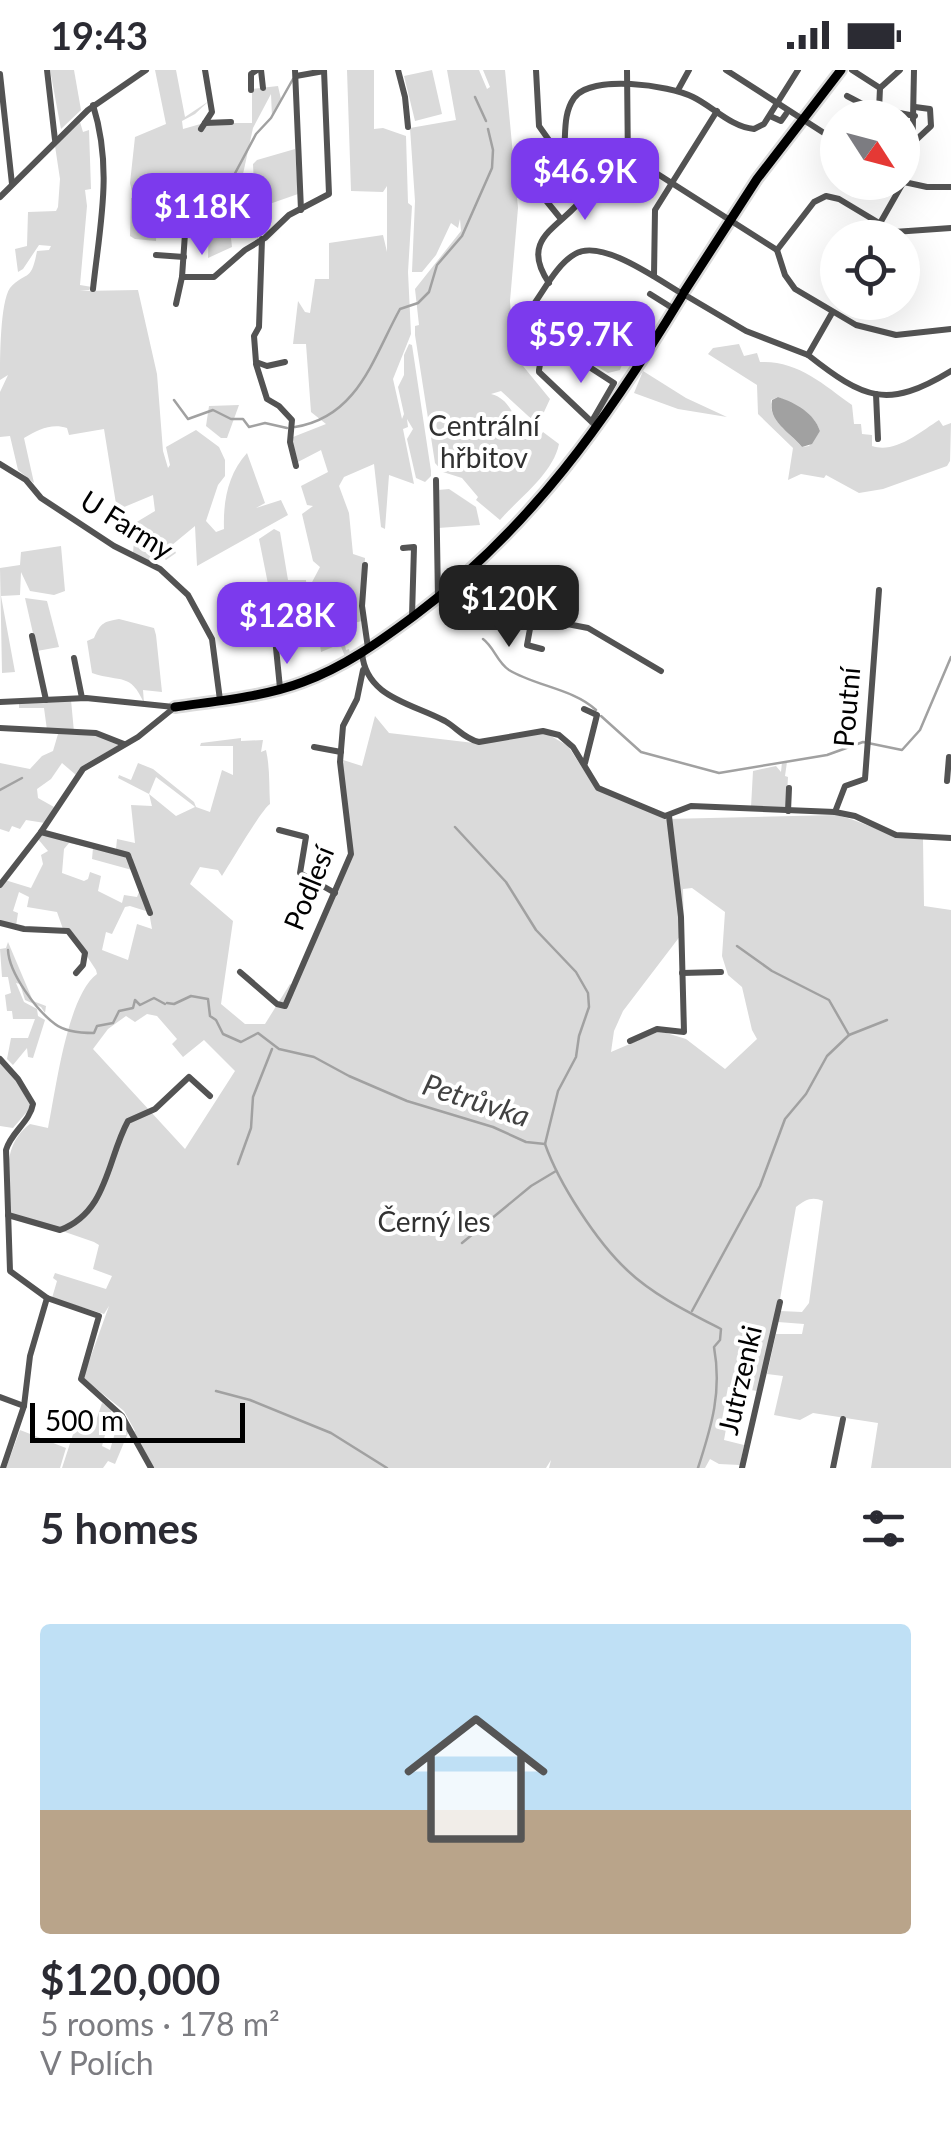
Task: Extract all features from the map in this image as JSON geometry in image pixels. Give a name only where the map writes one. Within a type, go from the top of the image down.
[{"type":"main road","points":[[169,710],[301,683],[365,651],[472,570],[544,495],[674,309],[729,219],[841,70]]},
{"type":"street","points":[[47,70],[56,141]]},
{"type":"street","points":[[122,70],[125,84]]},
{"type":"street","points":[[0,198],[94,105],[146,70]]},
{"type":"street","points":[[205,70],[213,102],[203,126],[231,122]]},
{"type":"street","points":[[251,90],[250,74],[259,70],[263,88]]},
{"type":"street","points":[[182,277],[214,277],[290,215],[300,210],[330,194],[324,70],[295,73],[300,210]]},
{"type":"street","points":[[398,70],[408,127]]},
{"type":"street","points":[[536,70],[538,126],[564,152],[586,166],[645,168],[671,182],[777,250],[788,282],[820,306]]},
{"type":"street","points":[[627,70],[628,166]]},
{"type":"street","points":[[678,90],[689,70]]},
{"type":"street","points":[[726,70],[820,131]]},
{"type":"street","points":[[564,152],[568,112],[577,94],[593,86],[678,90],[746,129],[760,128],[798,70]]},
{"type":"street","points":[[852,70],[880,88]]},
{"type":"street","points":[[879,100],[880,88],[900,70]]},
{"type":"street","points":[[914,70],[915,100]]},
{"type":"street","points":[[0,74],[12,184]]},
{"type":"street","points":[[847,96],[856,100]]},
{"type":"street","points":[[92,289],[106,171],[104,140],[94,105]]},
{"type":"street","points":[[920,111],[929,108],[931,126],[920,136]]},
{"type":"street","points":[[654,276],[653,220],[671,182],[717,111]]},
{"type":"street","points":[[770,116],[781,121],[786,114]]},
{"type":"street","points":[[549,283],[537,256],[544,238],[585,195],[586,166]]},
{"type":"street","points":[[522,171],[560,219]]},
{"type":"street","points":[[920,186],[951,186]]},
{"type":"street","points":[[777,250],[822,197],[835,198],[872,220]]},
{"type":"street","points":[[176,304],[187,205]]},
{"type":"street","points":[[920,232],[951,228]]},
{"type":"street","points":[[262,239],[258,327],[254,336],[256,362],[267,399],[280,406],[292,420],[290,442],[296,466]]},
{"type":"street","points":[[532,308],[572,255],[592,249],[654,276],[746,331],[808,356],[853,388],[876,394],[916,390],[951,371]]},
{"type":"street","points":[[156,255],[184,257]]},
{"type":"street","points":[[650,294],[674,309]]},
{"type":"street","points":[[808,356],[828,320]]},
{"type":"street","points":[[850,320],[882,333],[912,334],[951,328]]},
{"type":"street","points":[[552,326],[577,359],[613,382],[595,424],[540,372],[544,329],[552,326]]},
{"type":"street","points":[[256,362],[267,366],[285,362]]},
{"type":"street","points":[[876,394],[878,439]]},
{"type":"street","name":"U Farmy","points":[[0,464],[26,480],[40,498],[114,546],[160,569],[188,595],[212,638],[220,700]]},
{"type":"street","points":[[436,480],[438,598]]},
{"type":"street","points":[[403,548],[414,547],[412,618]]},
{"type":"street","points":[[365,565],[364,669],[382,690],[446,722],[470,740],[480,742],[548,732],[564,738],[598,788],[669,816],[691,806],[835,812],[855,816],[896,834],[951,838]]},
{"type":"street","points":[[472,570],[510,588],[512,611],[588,628],[661,671]]},
{"type":"street","name":"Poutní","points":[[835,812],[844,786],[864,779],[878,590]]},
{"type":"street","points":[[532,618],[527,645],[542,650]]},
{"type":"street","points":[[270,629],[274,628],[280,688]]},
{"type":"street","points":[[32,636],[46,700]]},
{"type":"street","points":[[74,658],[82,698]]},
{"type":"street","name":"Podlesí","points":[[240,972],[277,1004],[285,1006],[335,893],[352,847],[340,762],[342,726],[357,699],[364,669]]},
{"type":"street","points":[[27,670],[39,670]]},
{"type":"street","points":[[0,702],[82,698],[169,710]]},
{"type":"street","points":[[1,880],[41,832],[83,769],[169,710]]},
{"type":"street","points":[[584,710],[598,715],[585,764]]},
{"type":"street","points":[[0,728],[96,733],[124,744]]},
{"type":"street","points":[[314,748],[341,752]]},
{"type":"street","points":[[936,755],[950,757],[947,781]]},
{"type":"street","points":[[788,811],[789,788]]},
{"type":"street","points":[[630,1041],[657,1029],[684,1032],[679,891],[669,816]]},
{"type":"street","points":[[279,830],[306,838],[300,874],[335,893]]},
{"type":"street","points":[[41,832],[128,855],[150,913]]},
{"type":"street","points":[[0,923],[24,929],[68,931],[84,954],[76,973]]},
{"type":"street","points":[[682,973],[721,972]]},
{"type":"street","points":[[0,1059],[24,1087],[33,1108],[10,1138],[3,1166],[12,1275],[46,1298],[99,1316],[81,1379],[122,1416],[151,1468]]},
{"type":"street","points":[[8,1215],[60,1230],[67,1228],[86,1213],[103,1190],[128,1121],[155,1109],[189,1077],[210,1096]]},
{"type":"street","points":[[0,1240],[10,1247]]},
{"type":"street","points":[[3,1468],[24,1406],[30,1356],[46,1298]]},
{"type":"street","name":"Jutrzenki","points":[[742,1468],[780,1302]]},
{"type":"street","points":[[0,1397],[24,1406]]},
{"type":"street","points":[[833,1468],[844,1419]]},
{"type":"green space","points":[[50,70],[74,70],[81,110],[61,129]]},
{"type":"green space","points":[[155,70],[176,70],[185,117],[209,101],[182,121],[183,129],[204,123],[252,123],[252,89],[278,86],[281,99],[272,117],[271,94],[253,128],[243,174],[224,197],[226,203],[246,178],[249,192],[254,186],[253,164],[257,160],[295,149],[298,194],[258,208],[258,240],[250,221],[231,238],[232,247],[208,258],[209,222],[199,224],[197,202],[184,204],[180,226],[173,227],[171,194],[132,192],[135,137],[166,124]]},
{"type":"green space","points":[[347,70],[374,70],[374,129],[406,136],[408,203],[412,206],[408,272],[411,334],[393,379],[402,419],[398,387],[404,375],[404,355],[412,345],[431,476],[425,482],[416,478],[407,439],[413,429],[407,419],[408,427],[403,429],[414,484],[389,475],[385,529],[381,527],[374,464],[344,477],[339,486],[349,513],[353,554],[365,558],[362,621],[333,628],[333,642],[344,640],[346,650],[349,649],[351,657],[346,659],[340,644],[321,652],[320,645],[313,646],[310,586],[320,567],[313,561],[302,514],[313,506],[307,505],[301,486],[328,472],[321,450],[296,463],[291,447],[293,437],[326,424],[311,412],[306,344],[293,344],[298,301],[310,313],[315,279],[329,279],[329,243],[383,235],[387,252],[387,186],[383,192],[351,191]]},
{"type":"green space","points":[[432,70],[442,114],[415,121],[404,76]]},
{"type":"green space","name":"Centrální hřbitov","points":[[447,70],[479,70],[487,89],[490,87],[483,70],[505,70],[518,208],[510,301],[514,355],[550,399],[538,425],[501,391],[491,394],[507,404],[525,429],[541,435],[543,432],[559,444],[550,466],[500,520],[476,500],[478,497],[462,478],[443,472],[435,463],[415,335],[415,326],[419,325],[415,289],[461,231],[460,219],[458,228],[451,223],[436,255],[422,272],[412,272],[415,201],[410,128],[456,120]]},
{"type":"green space","points":[[80,122],[83,132],[89,130],[91,189],[85,190],[80,285],[92,287],[80,291],[138,290],[157,374],[168,468],[166,447],[196,430],[219,447],[225,460],[225,476],[206,521],[216,532],[224,529],[228,488],[247,453],[265,503],[256,508],[281,500],[288,515],[197,566],[195,526],[172,545],[176,553],[166,560],[160,554],[150,562],[133,554],[130,526],[155,511],[153,495],[117,510],[104,429],[69,435],[67,428],[50,427],[24,438],[34,483],[18,470],[10,436],[0,437],[0,392],[8,375],[0,380],[4,305],[10,288],[30,272],[37,251],[49,250],[51,246],[39,245],[18,272],[15,249],[27,246],[28,212],[56,211],[60,179],[55,146]]},
{"type":"green space","points":[[131,198],[159,198],[156,241],[130,236]]},
{"type":"green space","points":[[583,331],[625,357],[620,370],[608,373],[581,357],[579,344],[587,337]]},
{"type":"green space","points":[[739,344],[744,356],[757,353],[760,362],[786,365],[809,375],[852,405],[854,424],[861,424],[862,434],[872,435],[872,446],[898,444],[939,420],[943,426],[951,423],[950,461],[947,466],[883,489],[859,493],[826,475],[824,478],[801,474],[788,480],[793,448],[758,414],[757,385],[708,354],[713,348]],"holes":[[[778,397],[803,410],[817,424],[820,431],[809,446],[802,447],[773,414],[771,400]]]},
{"type":"green space","points":[[643,371],[686,398],[727,417],[678,409],[634,393]]},
{"type":"green space","points":[[239,405],[227,438],[206,426],[209,406]]},
{"type":"green space","points":[[449,489],[476,507],[480,525],[438,528],[438,490]]},
{"type":"green space","points":[[274,529],[280,532],[288,580],[306,580],[309,617],[301,637],[293,638],[292,629],[272,626],[266,617],[262,585],[268,584],[259,539]]},
{"type":"green space","points":[[61,546],[65,591],[54,595],[30,591],[21,572],[20,595],[1,596],[15,672],[2,673],[0,568],[20,565],[21,552]]},
{"type":"green space","points":[[25,598],[47,601],[59,647],[37,651]]},
{"type":"green space","points":[[119,619],[154,628],[162,692],[143,690],[144,703],[124,680],[92,673],[87,641],[104,624]]},
{"type":"green space","points":[[71,700],[74,732],[47,730],[44,708],[19,708],[19,702]]},
{"type":"green space","name":"Černý les","points":[[375,716],[389,733],[474,743],[546,733],[568,746],[595,787],[666,819],[836,815],[900,836],[923,839],[924,906],[951,910],[951,1468],[871,1468],[878,1423],[813,1413],[800,1420],[774,1415],[783,1376],[767,1374],[776,1334],[802,1334],[804,1324],[778,1322],[780,1311],[802,1312],[809,1303],[823,1201],[815,1199],[796,1207],[775,1328],[758,1391],[728,1387],[721,1425],[726,1429],[724,1440],[744,1445],[740,1465],[719,1464],[710,1459],[705,1468],[549,1468],[551,1460],[546,1468],[153,1468],[124,1411],[83,1378],[109,1306],[104,1314],[52,1298],[55,1273],[106,1289],[112,1276],[93,1269],[99,1245],[10,1213],[8,1164],[14,1142],[30,1124],[48,1128],[70,1022],[87,985],[97,974],[73,935],[63,929],[57,912],[27,907],[29,897],[19,892],[13,911],[18,913],[16,926],[0,922],[0,889],[5,880],[31,888],[43,864],[41,855],[48,851],[38,839],[42,833],[126,855],[132,870],[92,859],[93,848],[69,843],[64,849],[62,873],[84,881],[90,872],[101,876],[98,891],[122,903],[124,895],[137,897],[132,856],[116,849],[117,839],[135,843],[131,805],[152,806],[149,794],[118,778],[119,775],[131,780],[138,763],[153,769],[196,807],[210,812],[222,770],[233,775],[233,746],[200,746],[201,743],[241,738],[263,740],[261,752],[266,750],[270,804],[222,876],[218,870],[200,867],[190,884],[233,921],[221,1004],[245,1024],[265,1024],[290,984],[295,987],[353,853],[340,759],[362,766]],"holes":[[[156,777],[194,806],[195,807],[176,816],[149,794]],[[692,888],[725,912],[722,956],[728,975],[742,987],[757,1039],[725,1069],[686,1039],[660,1031],[611,1052],[614,1031],[623,1011],[684,931],[683,889]],[[125,907],[149,912],[152,929],[137,924],[128,960],[102,950],[106,932],[112,934]],[[147,1014],[157,1016],[177,1039],[172,1044],[183,1057],[204,1040],[235,1071],[185,1149],[93,1049],[108,1029],[126,1016],[135,1022]]]},
{"type":"green space","points":[[58,734],[97,735],[121,744],[87,763],[76,775],[62,763],[51,779],[37,789],[38,798],[54,807],[45,823],[26,820],[20,829],[0,829],[0,763],[30,769],[53,751]]},
{"type":"green space","points":[[782,762],[787,762],[786,809],[751,807],[753,771],[776,766],[781,772]]},
{"type":"green space","points":[[8,942],[33,1001],[46,1006],[45,1013],[25,1000],[20,984],[16,983],[24,1002],[37,1009],[38,1016],[45,1020],[33,1058],[28,1057],[27,1048],[13,1065],[7,1059],[11,1038],[28,1038],[35,1019],[13,1019],[12,1011],[7,1011],[5,995],[11,993],[8,977],[2,977],[0,949],[6,948]]},
{"type":"green space","points":[[0,1060],[31,1107],[13,1128],[0,1126]]},
{"type":"green space","points":[[102,1403],[112,1409],[102,1446],[110,1450],[119,1419],[128,1433],[115,1464],[108,1461],[103,1468],[62,1468],[76,1425],[93,1430]]},
{"type":"green space","points":[[20,1430],[66,1448],[60,1468],[6,1468]]},
{"type":"shaded area","points":[[778,397],[798,406],[813,419],[820,431],[812,444],[802,447],[776,420],[772,400]]},
{"type":"waterway","points":[[225,192],[256,134],[271,118],[293,79]]},
{"type":"waterway","points":[[475,97],[486,121]]},
{"type":"waterway","points":[[295,427],[316,421],[349,398],[372,365],[400,309],[418,303],[429,292],[437,265],[462,236],[492,168],[488,129]]},
{"type":"waterway","points":[[174,400],[188,419],[213,410],[231,419],[243,419],[249,427],[265,423],[287,428]]},
{"type":"waterway","points":[[483,639],[509,670],[577,697],[596,710]]},
{"type":"waterway","points":[[601,716],[641,752],[719,773],[827,755],[863,742],[902,750],[920,730],[951,657]]},
{"type":"waterway","points":[[0,790],[22,778]]},
{"type":"waterway","points":[[455,827],[506,882],[536,930],[576,972],[588,993],[589,1007],[576,1057],[558,1091],[545,1144]]},
{"type":"waterway","points":[[692,1311],[760,1186],[785,1119],[806,1094],[827,1056],[849,1035],[829,1000],[772,971],[737,946]]},
{"type":"waterway","points":[[8,950],[13,969],[32,1000],[64,1029],[94,1033],[97,1026],[113,1023],[119,1011],[133,1008],[135,1000],[140,1005],[154,998],[165,1004]]},
{"type":"waterway","name":"Petrůvka","points":[[167,1003],[191,996],[208,999],[210,1016],[223,1034],[241,1042],[258,1033],[279,1049],[314,1057],[407,1101],[493,1127],[526,1142],[545,1144],[569,1194],[615,1258],[660,1295],[721,1329],[720,1340],[714,1347],[714,1408],[698,1468]]},
{"type":"waterway","points":[[849,1035],[887,1020]]},
{"type":"waterway","points":[[238,1164],[251,1128],[253,1097],[272,1049]]},
{"type":"waterway","points":[[462,1243],[531,1186],[556,1171]]},
{"type":"waterway","points":[[216,1391],[250,1400],[331,1433],[387,1468]]}]
